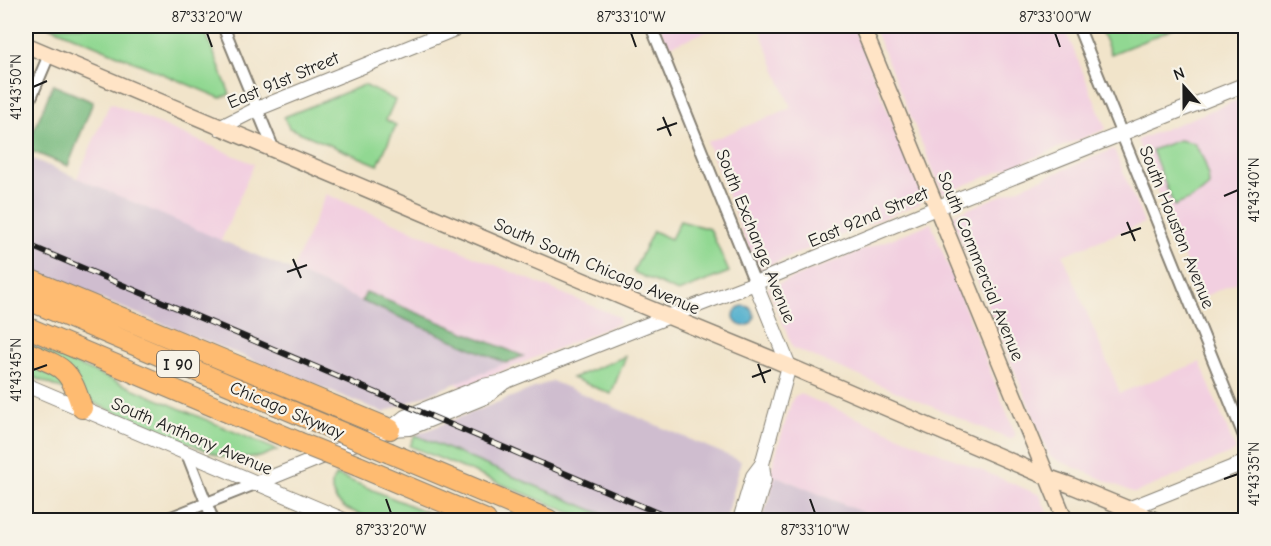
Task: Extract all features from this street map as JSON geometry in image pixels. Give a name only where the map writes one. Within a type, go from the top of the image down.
[{"type":"highway","points":[[26,279],[390,429]]},
{"type":"highway","name":"Chicago Skyway","points":[[26,299],[549,520]]},
{"type":"highway","name":"Chicago Skyway","points":[[26,327],[486,520]]},
{"type":"highway","points":[[26,352],[66,372],[76,388],[82,408]]},
{"type":"main road","name":"South Commercial Avenue","points":[[862,26],[1065,520]]},
{"type":"main road","name":"South South Chicago Avenue","points":[[26,45],[1047,477],[1155,520]]},
{"type":"street","points":[[223,26],[274,150]]},
{"type":"street","name":"East 91st Street","points":[[219,128],[257,109],[440,30],[462,26]]},
{"type":"street","name":"South Exchange Avenue","points":[[651,26],[789,366]]},
{"type":"street","name":"South Houston Avenue","points":[[1078,26],[1245,441]]},
{"type":"street","points":[[26,110],[49,55]]},
{"type":"street","name":"East 92nd Street","points":[[164,520],[390,429],[405,417],[483,386],[504,382],[755,283],[1245,84]]},
{"type":"street","points":[[740,520],[753,476],[762,464],[789,366]]},
{"type":"street","name":"South Anthony Avenue","points":[[26,385],[344,520]]},
{"type":"street","points":[[187,454],[213,520]]},
{"type":"street","points":[[1128,510],[1245,462]]},
{"type":"street","points":[[752,520],[764,480],[762,464]]},
{"type":"shaded area","points":[[659,26],[721,26],[667,47]]},
{"type":"shaded area","points":[[758,26],[853,26],[922,195],[922,200],[918,204],[757,270],[707,142],[791,108]]},
{"type":"shaded area","points":[[873,26],[971,26],[973,30],[983,26],[1064,26],[1106,129],[943,194]]},
{"type":"shaded area","points":[[1245,97],[1245,279],[1200,298],[1137,140]]},
{"type":"shaded area","points":[[110,103],[254,164],[221,241],[77,178]]},
{"type":"shaded area","points":[[1114,149],[1144,223],[1063,255],[1120,393],[1200,362],[1236,451],[1135,493],[1050,457],[951,216]]},
{"type":"shaded area","points":[[26,156],[506,363],[385,413],[26,269]]},
{"type":"shaded area","points":[[326,194],[619,317],[619,323],[464,387],[455,383],[505,362],[292,271]]},
{"type":"shaded area","points":[[931,223],[1015,433],[1012,439],[793,348],[768,288]]},
{"type":"shaded area","points":[[552,381],[741,461],[726,520],[614,520],[415,435]]},
{"type":"shaded area","points":[[800,394],[1040,495],[1050,520],[881,520],[776,476],[772,490],[766,487],[792,400]]},
{"type":"shaded area","points":[[776,476],[881,520],[762,520]]},
{"type":"green space","points":[[49,26],[203,26],[230,94],[220,98]]},
{"type":"green space","points":[[1099,26],[1179,26],[1179,27],[1111,54]]},
{"type":"green space","points":[[53,85],[93,102],[68,166],[26,149]]},
{"type":"green space","points":[[364,85],[395,100],[386,120],[396,125],[378,165],[289,128],[284,117]]},
{"type":"green space","points":[[1179,140],[1194,143],[1205,163],[1209,186],[1197,195],[1174,206],[1152,150]]},
{"type":"green space","points":[[680,221],[710,229],[729,272],[678,292],[633,272],[653,231],[671,239]]},
{"type":"green space","points":[[366,292],[523,356],[506,363],[362,301]]},
{"type":"green space","points":[[26,343],[277,450],[260,457],[222,457],[100,406],[92,402]]},
{"type":"green space","points":[[626,356],[611,394],[572,378]]},
{"type":"green space","points":[[26,363],[60,380],[66,391],[26,374]]},
{"type":"green space","points":[[415,435],[616,520],[588,520],[410,446]]},
{"type":"green space","points":[[337,475],[445,520],[374,520],[345,508],[336,500],[332,491],[332,483]]},
{"type":"water","points":[[744,306],[751,309],[754,316],[751,323],[744,326],[737,323],[734,316],[737,309]]},
{"type":"railway","points":[[26,244],[674,520]]}]
